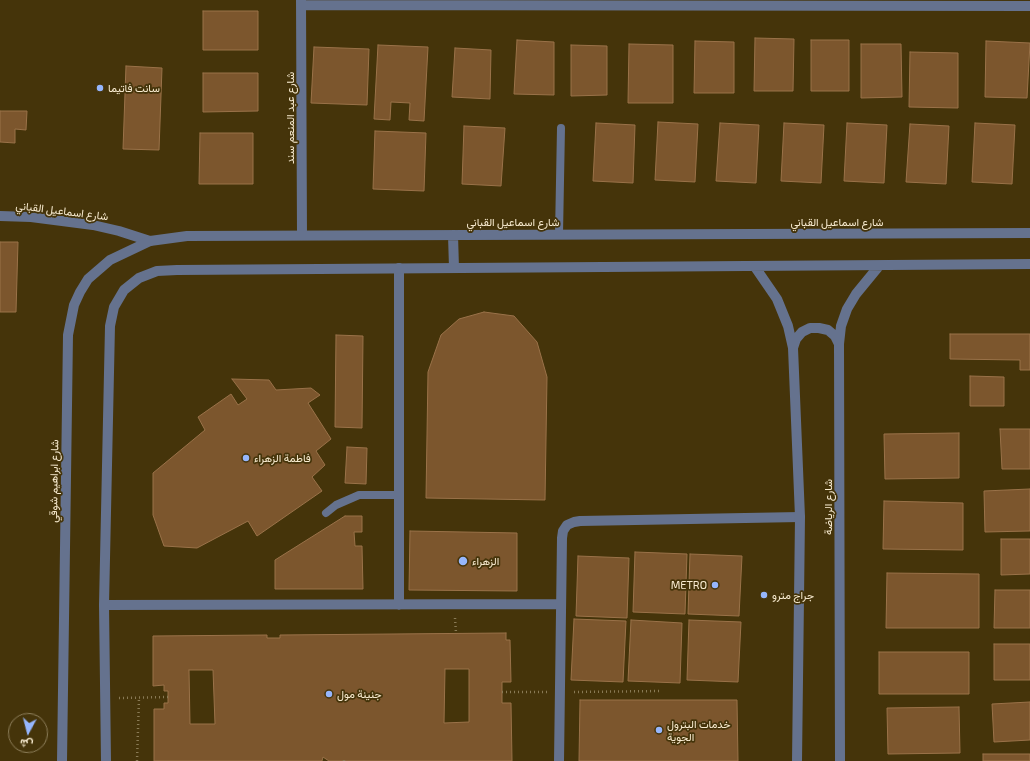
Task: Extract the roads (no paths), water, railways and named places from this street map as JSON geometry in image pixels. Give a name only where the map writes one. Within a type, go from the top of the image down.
[{"type":"street","points":[[301,2],[685,2],[1030,6]]},
{"type":"street","name":"شارع عبد المنعم سند","points":[[301,2],[302,235]]},
{"type":"street","name":"شارع اسماعيل القباني","points":[[0,216],[93,225],[119,231],[150,241],[187,236],[1030,233]]},
{"type":"street","points":[[453,235],[454,268]]},
{"type":"street","name":"شارع ابراهيم شوقي","points":[[62,761],[70,320],[80,292],[98,269],[123,253],[150,241]]},
{"type":"street","points":[[106,761],[104,605],[111,320],[114,307],[124,290],[139,278],[157,271],[176,270],[1030,264]]},
{"type":"street","name":"شارع الرياضة","points":[[840,761],[839,344],[841,326],[847,309],[856,294],[879,266]]},
{"type":"street","points":[[755,267],[777,299],[788,326],[793,348],[800,517],[797,761]]},
{"type":"street","points":[[399,605],[400,268]]},
{"type":"street","points":[[793,348],[796,339],[802,332],[810,328],[828,330],[835,336],[839,344]]},
{"type":"street","points":[[559,761],[563,531],[567,525],[574,522],[800,517]]},
{"type":"street","points":[[104,605],[561,604]]},
{"type":"lane","points":[[559,234],[561,128]]},
{"type":"lane","points":[[326,513],[336,505],[359,495],[400,495]]},
{"type":"place","name":"سانت فاتيما","points":[[100,88]]},
{"type":"place","name":"فاطمة الزهراء","points":[[246,458]]},
{"type":"place","name":"الزهراء","points":[[463,561]]},
{"type":"place","name":"METRO","points":[[715,585]]},
{"type":"place","name":"جراج مترو","points":[[764,595]]},
{"type":"place","name":"جنينة مول","points":[[329,694]]},
{"type":"place","name":"خدمات البترول الجوية","points":[[659,730]]}]
